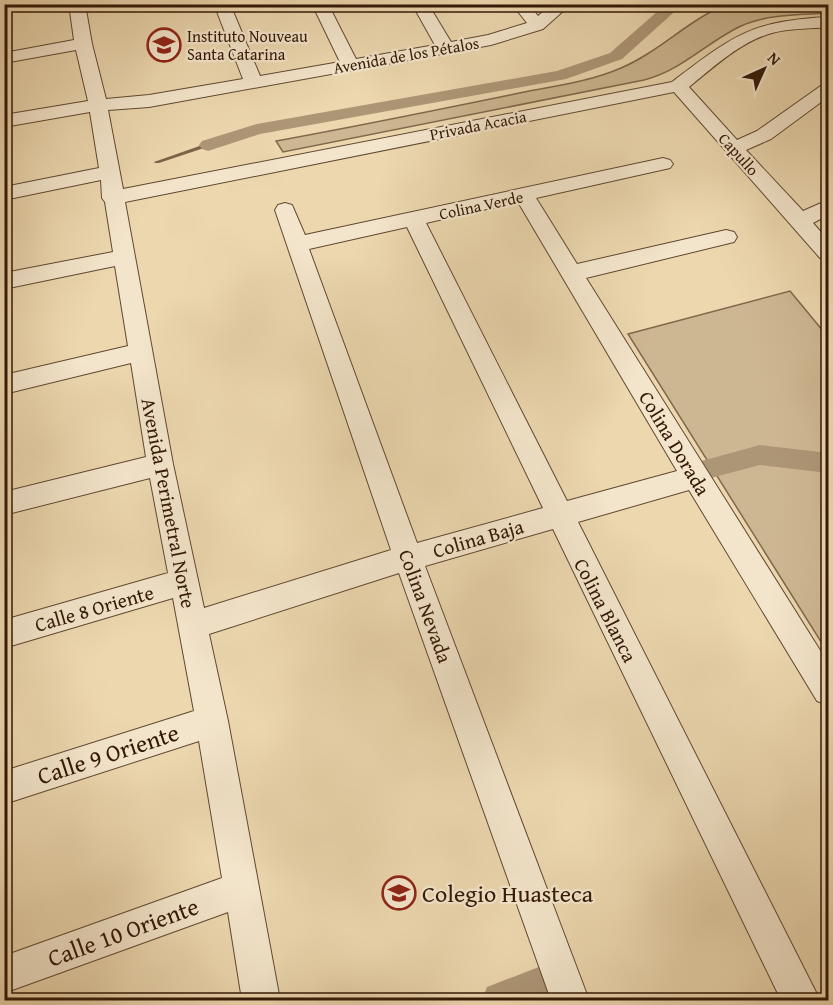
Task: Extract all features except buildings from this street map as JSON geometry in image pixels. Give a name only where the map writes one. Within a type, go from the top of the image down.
[{"type":"street","name":"Avenida Perimetral Norte","points":[[77,4],[83,44],[98,105],[112,198],[160,464],[212,721],[261,1000]]},
{"type":"street","points":[[222,4],[253,82]]},
{"type":"street","points":[[320,4],[350,65]]},
{"type":"street","points":[[420,4],[447,48]]},
{"type":"street","points":[[520,4],[537,25]]},
{"type":"street","name":"Avenida de los Pétalos","points":[[4,121],[98,105],[148,101],[491,40],[537,25],[563,4]]},
{"type":"street","name":"Privada Acacia","points":[[112,198],[678,86],[756,33],[782,26],[828,22]]},
{"type":"street","points":[[4,57],[83,44]]},
{"type":"street","name":"Capullo","points":[[678,86],[801,221],[828,254]]},
{"type":"street","points":[[734,148],[764,135],[828,89]]},
{"type":"street","name":"Colina Verde","points":[[298,244],[663,164]]},
{"type":"street","points":[[4,194],[108,172]]},
{"type":"street","name":"Colina Dorada","points":[[525,195],[695,477],[828,690]]},
{"type":"street","points":[[801,221],[828,207]]},
{"type":"street","name":"Colina Nevada","points":[[285,210],[408,558],[570,1000]]},
{"type":"street","name":"Colina Blanca","points":[[414,219],[559,516],[801,1000]]},
{"type":"street","points":[[573,273],[726,237]]},
{"type":"street","points":[[4,281],[123,257]]},
{"type":"street","points":[[4,385],[140,352]]},
{"type":"street","points":[[4,504],[160,464]]},
{"type":"street","name":"Colina Baja","points":[[193,625],[408,558],[695,477]]},
{"type":"street","name":"Calle 8 Oriente","points":[[4,634],[184,582]]},
{"type":"street","name":"Calle 9 Oriente","points":[[4,788],[212,721]]},
{"type":"street","name":"Calle 10 Oriente","points":[[4,975],[242,890]]},
{"type":"shaded area","points":[[727,4],[828,5],[828,13],[784,16],[751,22],[670,70],[644,80],[283,152],[276,141],[566,84],[608,73],[648,54],[699,18]]},
{"type":"shaded area","points":[[790,291],[828,337],[828,653],[628,334]]},
{"type":"waterway","points":[[208,145],[257,129],[560,75],[616,56],[676,4]]},
{"type":"waterway","points":[[157,162],[208,145]]},
{"type":"waterway","points":[[707,469],[760,455],[828,463]]},
{"type":"waterway","points":[[500,1000],[544,983]]},
{"type":"place","name":"Instituto Nouveau Santa Catarina","points":[[164,45]]},
{"type":"place","name":"Colegio Huasteca","points":[[399,893]]}]
